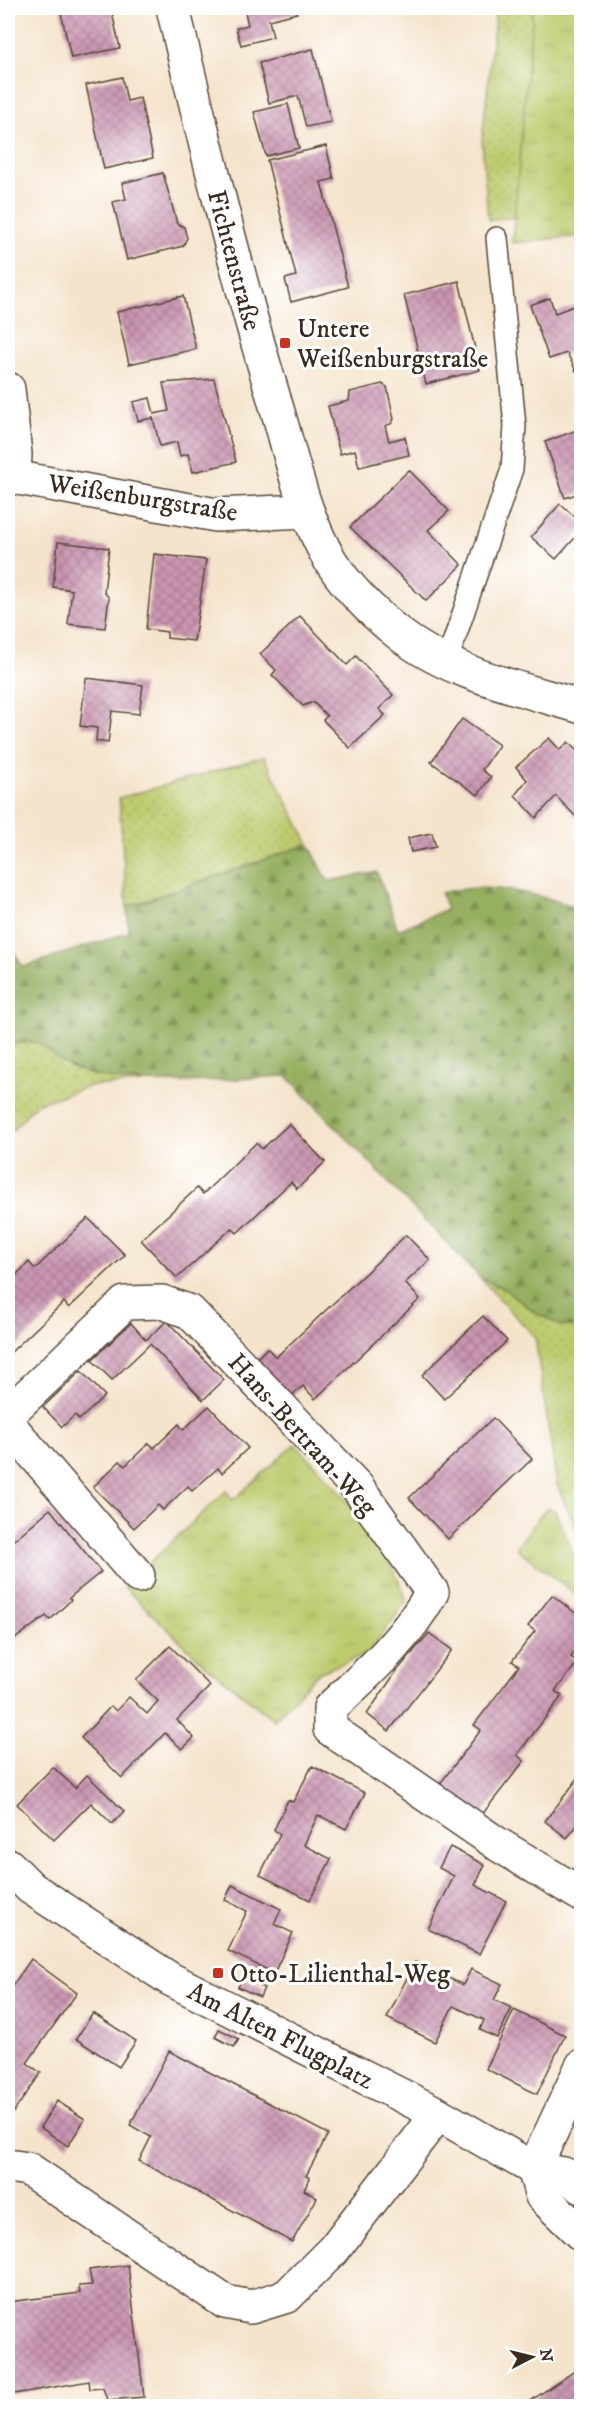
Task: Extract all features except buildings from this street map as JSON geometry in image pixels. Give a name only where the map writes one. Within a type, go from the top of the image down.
[{"type":"street","name":"Fichtenstraße","points":[[173,8],[220,208],[307,511],[331,560],[368,606],[399,634],[446,664],[582,707]]},
{"type":"street","name":"Weißenburgstraße","points":[[8,389],[15,454],[11,477],[216,514],[307,511]]},
{"type":"street","name":"Hans-Bertram-Weg","points":[[8,1414],[124,1303],[162,1302],[190,1312],[358,1488],[432,1592],[417,1620],[386,1656],[330,1708],[330,1729],[499,1845],[582,1895]]},
{"type":"street","points":[[8,1424],[138,1576]]},
{"type":"street","name":"Am Alten Flugplatz","points":[[8,1865],[31,1888],[170,1979],[438,2114],[534,2169],[564,2174],[582,2187]]},
{"type":"street","points":[[582,2066],[534,2169],[542,2196],[582,2235]]},
{"type":"street","points":[[8,2166],[28,2169],[225,2302],[251,2307],[287,2296],[334,2249],[438,2114]]},
{"type":"lane","points":[[446,664],[512,469],[515,426],[498,238]]},
{"type":"green space","points":[[496,8],[581,8],[581,210],[488,220],[482,140]]},
{"type":"green space","points":[[533,8],[581,8],[581,236],[512,243]]},
{"type":"green space","points":[[264,757],[309,844],[127,907],[119,798]]},
{"type":"green space","points":[[309,844],[328,881],[377,872],[398,930],[447,909],[441,893],[475,888],[530,894],[581,909],[581,1326],[562,1326],[536,1313],[503,1288],[479,1277],[287,1076],[177,1082],[120,1080],[94,1075],[71,1067],[37,1042],[8,1044],[8,943],[23,967],[129,932],[127,907]]},
{"type":"green space","points":[[37,1042],[70,1067],[111,1078],[143,1083],[90,1086],[36,1104],[8,1135],[8,1044]]},
{"type":"green space","points":[[479,1277],[503,1288],[536,1313],[562,1326],[581,1326],[581,1539],[557,1485],[535,1337]]},
{"type":"green space","points":[[295,1444],[329,1479],[359,1516],[386,1556],[407,1600],[369,1653],[318,1673],[274,1720],[203,1663],[124,1587],[226,1491],[233,1500]]},
{"type":"green space","points":[[547,1507],[555,1511],[581,1572],[581,1598],[516,1548]]},
{"type":"place","name":"Untere Weißenburgstraße","points":[[285,343]]},
{"type":"place","name":"Otto-Lilienthal-Weg","points":[[218,1973]]}]
